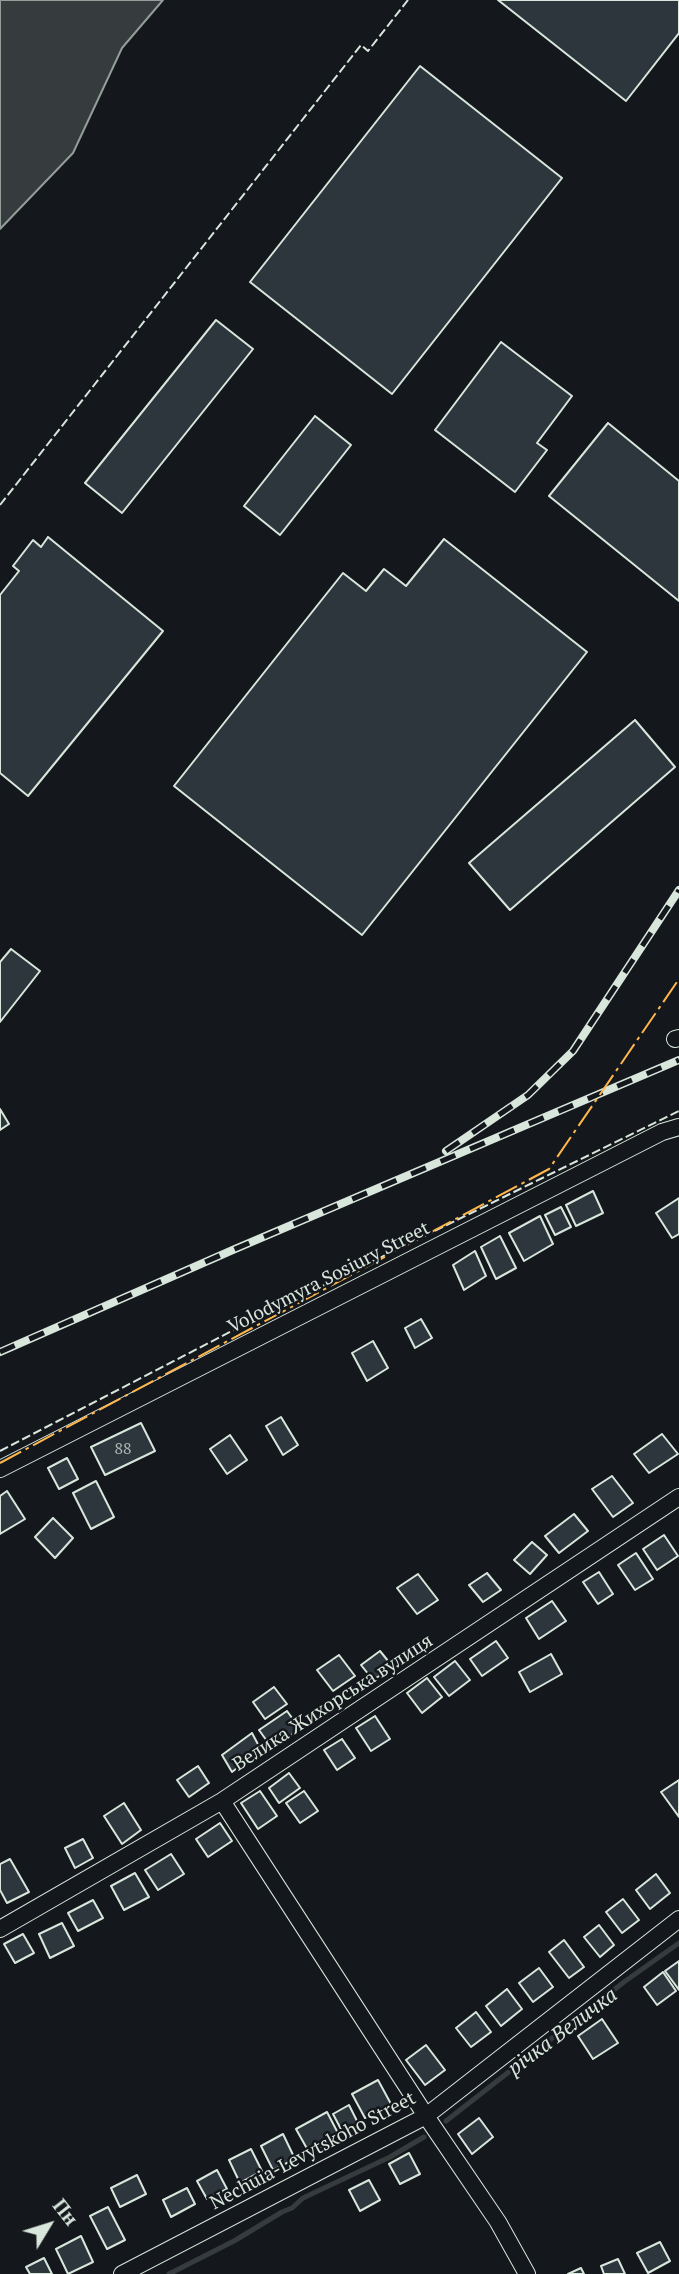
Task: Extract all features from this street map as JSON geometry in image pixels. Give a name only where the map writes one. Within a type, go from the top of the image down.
[{"type":"street","name":"Volodymyra Sosiury Street","points":[[0,1469],[650,1138],[679,1127]]},
{"type":"street","name":"Велика Жихорська вулиця","points":[[0,1929],[222,1801],[679,1497]]},
{"type":"street","points":[[222,1801],[498,2222],[527,2274]]},
{"type":"street","name":"Nechuia-Levytskoho Street","points":[[122,2274],[426,2116],[679,1919]]},
{"type":"shaded area","points":[[0,0],[163,0],[122,48],[73,153],[0,229]]},
{"type":"building","points":[[498,0],[679,0],[679,33],[626,101]]},
{"type":"building","points":[[420,66],[562,178],[392,394],[250,282]]},
{"type":"building","points":[[216,320],[253,349],[122,513],[85,483]]},
{"type":"building","points":[[501,342],[572,396],[537,443],[547,450],[515,492],[435,430]]},
{"type":"building","points":[[315,416],[351,445],[280,535],[244,506]]},
{"type":"building","points":[[608,423],[679,481],[679,601],[549,496]]},
{"type":"building","points":[[48,537],[163,631],[28,796],[0,773],[0,595],[19,571],[13,566],[33,540],[41,547]]},
{"type":"building","points":[[444,539],[587,652],[362,935],[174,786],[343,573],[366,591],[384,569],[406,586]]},
{"type":"building","points":[[635,720],[675,767],[510,910],[469,863]]},
{"type":"building","points":[[11,949],[40,971],[0,1022],[0,962]]},
{"type":"building","points":[[0,1109],[9,1124],[0,1130]]},
{"type":"building","points":[[593,1191],[603,1213],[576,1226],[566,1205]]},
{"type":"building","points":[[679,1198],[679,1234],[672,1238],[656,1213]]},
{"type":"building","points":[[561,1207],[571,1227],[555,1235],[545,1215]]},
{"type":"building","points":[[540,1216],[553,1244],[524,1261],[509,1233]]},
{"type":"building","points":[[500,1236],[516,1268],[496,1279],[481,1247]]},
{"type":"building","points":[[475,1251],[486,1276],[464,1290],[453,1265]]},
{"type":"building","points":[[421,1319],[432,1338],[415,1348],[405,1328]]},
{"type":"building","points":[[373,1341],[388,1368],[367,1381],[352,1353]]},
{"type":"building","points":[[281,1417],[298,1445],[283,1455],[266,1426]]},
{"type":"building","points":[[141,1423],[155,1451],[105,1475],[91,1447]]},
{"type":"building","points":[[662,1434],[678,1454],[649,1473],[634,1454]]},
{"type":"building","points":[[230,1435],[247,1460],[227,1474],[210,1449]]},
{"type":"building","points":[[67,1458],[78,1479],[59,1489],[48,1468]]},
{"type":"building","points":[[612,1476],[633,1503],[613,1517],[592,1489]]},
{"type":"building","points":[[96,1481],[114,1517],[91,1529],[73,1493]]},
{"type":"building","points":[[7,1491],[25,1519],[0,1534],[0,1496]]},
{"type":"building","points":[[574,1514],[588,1531],[559,1553],[545,1536]]},
{"type":"building","points":[[53,1518],[73,1538],[55,1558],[35,1537]]},
{"type":"building","points":[[664,1535],[678,1556],[657,1570],[643,1549]]},
{"type":"building","points":[[532,1542],[547,1555],[530,1574],[514,1560]]},
{"type":"building","points":[[636,1553],[653,1579],[635,1590],[618,1565]]},
{"type":"building","points":[[599,1572],[613,1594],[598,1604],[583,1582]]},
{"type":"building","points":[[487,1573],[501,1590],[483,1602],[469,1585]]},
{"type":"building","points":[[418,1574],[438,1600],[417,1614],[397,1588]]},
{"type":"building","points":[[552,1601],[566,1621],[539,1639],[526,1618]]},
{"type":"building","points":[[496,1641],[508,1658],[482,1676],[470,1659]]},
{"type":"building","points":[[380,1651],[393,1667],[373,1680],[361,1665]]},
{"type":"building","points":[[551,1654],[562,1674],[530,1692],[519,1672]]},
{"type":"building","points":[[339,1655],[355,1676],[333,1691],[317,1670]]},
{"type":"building","points":[[455,1661],[470,1680],[449,1696],[434,1677]]},
{"type":"building","points":[[427,1678],[442,1697],[422,1713],[407,1693]]},
{"type":"building","points":[[274,1687],[287,1704],[265,1719],[253,1702]]},
{"type":"building","points":[[287,1711],[300,1729],[272,1748],[259,1730]]},
{"type":"building","points":[[375,1716],[390,1739],[371,1751],[356,1728]]},
{"type":"building","points":[[252,1733],[261,1750],[232,1772],[222,1755]]},
{"type":"building","points":[[342,1739],[355,1758],[337,1770],[324,1750]]},
{"type":"building","points":[[198,1766],[209,1783],[189,1797],[177,1780]]},
{"type":"building","points":[[289,1773],[300,1788],[279,1803],[269,1788]]},
{"type":"building","points":[[679,1780],[679,1817],[661,1792]]},
{"type":"building","points":[[260,1791],[277,1816],[258,1829],[241,1803]]},
{"type":"building","points":[[304,1791],[318,1811],[300,1823],[286,1803]]},
{"type":"building","points":[[124,1803],[141,1830],[122,1844],[104,1816]]},
{"type":"building","points":[[220,1823],[232,1841],[208,1857],[196,1839]]},
{"type":"building","points":[[83,1839],[93,1858],[75,1868],[65,1848]]},
{"type":"building","points":[[171,1854],[184,1874],[158,1890],[145,1870]]},
{"type":"building","points":[[10,1859],[29,1892],[7,1903],[0,1890],[0,1864]]},
{"type":"building","points":[[135,1873],[149,1897],[124,1910],[111,1886]]},
{"type":"building","points":[[656,1874],[670,1893],[650,1909],[636,1890]]},
{"type":"building","points":[[623,1899],[639,1920],[622,1933],[606,1912]]},
{"type":"building","points":[[93,1900],[103,1918],[78,1931],[68,1913]]},
{"type":"building","points":[[62,1923],[74,1946],[50,1958],[39,1934]]},
{"type":"building","points":[[599,1925],[614,1945],[600,1957],[584,1937]]},
{"type":"building","points":[[23,1934],[34,1953],[15,1963],[4,1944]]},
{"type":"building","points":[[564,1940],[584,1967],[569,1978],[549,1952]]},
{"type":"building","points":[[679,1961],[679,1990],[665,1971]]},
{"type":"building","points":[[539,1968],[553,1987],[533,2002],[519,1983]]},
{"type":"building","points":[[663,1972],[676,1991],[657,2005],[644,1987]]},
{"type":"building","points":[[507,1989],[522,2009],[501,2026],[486,2006]]},
{"type":"building","points":[[476,2012],[491,2032],[471,2047],[456,2028]]},
{"type":"building","points":[[602,2019],[618,2043],[593,2059],[578,2036]]},
{"type":"building","points":[[426,2045],[445,2070],[425,2085],[406,2060]]},
{"type":"building","points":[[378,2080],[391,2104],[365,2118],[352,2094]]},
{"type":"building","points":[[349,2105],[359,2125],[343,2133],[333,2114]]},
{"type":"building","points":[[327,2112],[340,2137],[310,2154],[296,2129]]},
{"type":"building","points":[[479,2118],[493,2137],[472,2154],[458,2134]]},
{"type":"building","points":[[283,2134],[295,2159],[273,2170],[261,2146]]},
{"type":"building","points":[[251,2149],[262,2171],[240,2183],[229,2160]]},
{"type":"building","points":[[409,2153],[420,2174],[400,2184],[389,2164]]},
{"type":"building","points":[[217,2170],[227,2189],[207,2199],[197,2181]]},
{"type":"building","points":[[137,2175],[146,2194],[120,2207],[111,2188]]},
{"type":"building","points":[[369,2180],[380,2200],[360,2211],[349,2190]]},
{"type":"building","points":[[187,2188],[195,2204],[171,2217],[163,2200]]},
{"type":"building","points":[[108,2207],[125,2240],[107,2249],[90,2216]]},
{"type":"building","points":[[81,2236],[93,2262],[68,2274],[56,2249]]},
{"type":"building","points":[[660,2242],[670,2261],[648,2273],[637,2253]]},
{"type":"building","points":[[44,2258],[52,2274],[30,2274],[26,2267]]},
{"type":"building","points":[[618,2259],[625,2274],[604,2274],[601,2266]]},
{"type":"building","points":[[581,2268],[584,2274],[568,2274]]},
{"type":"waterway","name":"річка Величка","points":[[446,2121],[624,1982],[679,1943]]},
{"type":"waterway","name":"річка Величка","points":[[169,2274],[234,2241],[292,2208],[303,2198],[390,2157],[424,2137]]},
{"type":"railway","points":[[446,1151],[528,1095],[573,1051],[679,890]]},
{"type":"railway","points":[[0,1352],[679,1060]]},
{"type":"fence","points":[[0,505],[361,45],[368,51],[408,0]]},
{"type":"fence","points":[[0,1451],[251,1321],[679,1111]]},
{"type":"power","points":[[0,1463],[549,1169],[679,979]]}]
